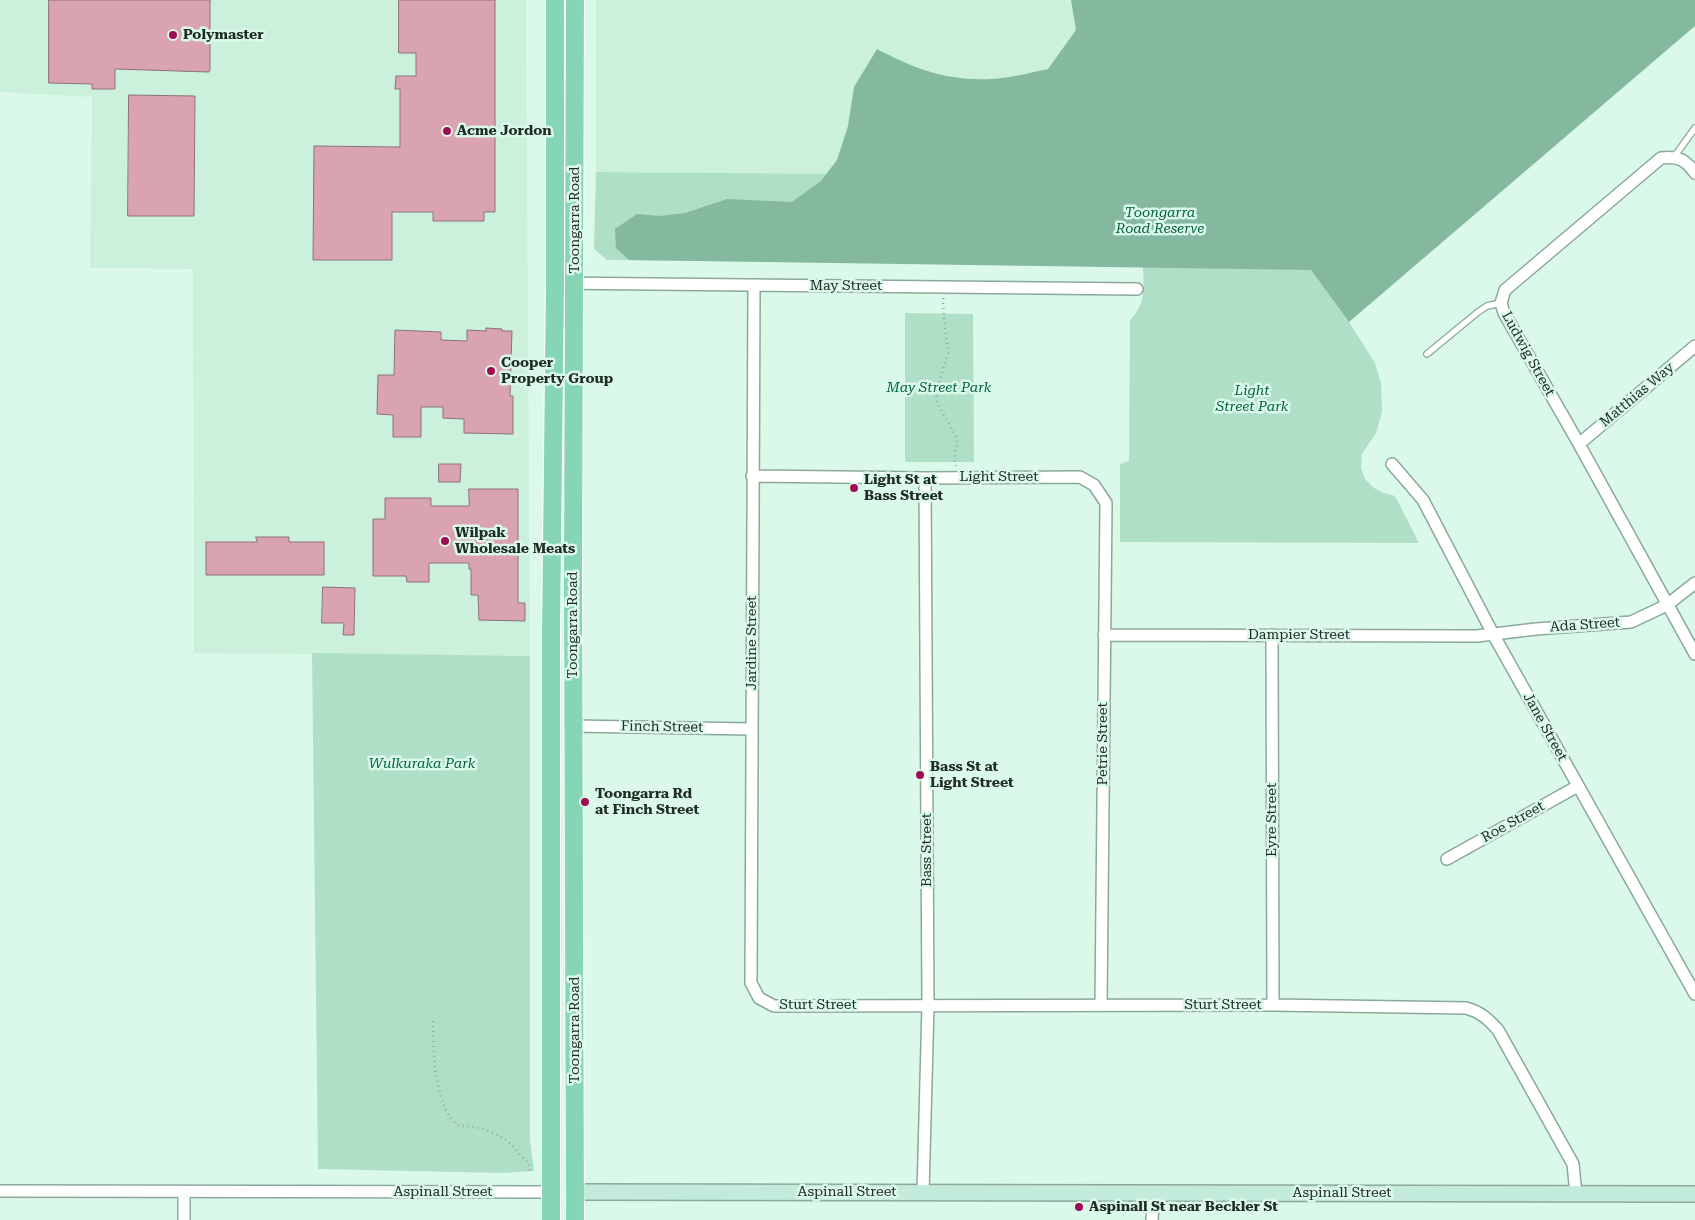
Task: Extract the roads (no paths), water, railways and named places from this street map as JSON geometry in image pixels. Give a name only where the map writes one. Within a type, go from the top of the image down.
[{"type":"main road","name":"Toongarra Road","points":[[551,1220],[555,0]]},
{"type":"main road","name":"Toongarra Road","points":[[575,0],[573,726],[575,1220]]},
{"type":"main road","name":"Aspinall Street","points":[[551,1192],[1695,1194]]},
{"type":"street","points":[[1674,157],[1688,164],[1695,174]]},
{"type":"street","name":"Ludwig Street","points":[[1674,157],[1661,158],[1505,290],[1501,303],[1504,313],[1695,654]]},
{"type":"street","name":"May Street","points":[[555,283],[1137,289]]},
{"type":"street","name":"Jardine Street","points":[[754,286],[751,983],[759,998]]},
{"type":"street","name":"Matthias Way","points":[[1579,444],[1695,346]]},
{"type":"street","name":"Jane Street","points":[[1392,464],[1424,500],[1493,634],[1695,994]]},
{"type":"street","name":"Light Street","points":[[752,476],[1080,477],[1094,485]]},
{"type":"street","name":"Bass Street","points":[[923,1192],[928,1006],[925,478]]},
{"type":"street","name":"Petrie Street","points":[[1094,485],[1106,503],[1101,1006]]},
{"type":"street","name":"Ada Street","points":[[1493,634],[1631,622],[1668,605],[1695,582]]},
{"type":"street","name":"Dampier Street","points":[[1104,635],[1478,636],[1493,634]]},
{"type":"street","name":"Eyre Street","points":[[1272,635],[1273,1005]]},
{"type":"street","name":"Finch Street","points":[[573,726],[752,729]]},
{"type":"street","name":"Roe Street","points":[[1447,859],[1578,786]]},
{"type":"street","name":"Sturt Street","points":[[759,998],[774,1006],[1273,1005],[1466,1008],[1478,1011],[1488,1018],[1498,1030],[1573,1164],[1576,1194]]},
{"type":"street","name":"Aspinall Street","points":[[0,1191],[551,1192]]},
{"type":"street","points":[[184,1192],[184,1220]]},
{"type":"street","points":[[1152,1220],[1154,1192]]},
{"type":"lane","points":[[1674,157],[1695,128]]},
{"type":"lane","points":[[1427,354],[1478,312],[1487,306],[1501,303]]},
{"type":"place","name":"Polymaster","points":[[173,35]]},
{"type":"place","name":"Acme Jordon","points":[[447,131]]},
{"type":"place","name":"Cooper Property Group","points":[[491,371]]},
{"type":"place","name":"Light St at Bass Street","points":[[854,488]]},
{"type":"place","name":"Wilpak Wholesale Meats","points":[[445,541]]},
{"type":"place","name":"Bass St at Light Street","points":[[920,775]]},
{"type":"place","name":"Toongarra Rd at Finch Street","points":[[585,802]]},
{"type":"place","name":"Aspinall St near Beckler St","points":[[1079,1207]]},
{"type":"park label","name":"Toongarra Road Reserve","points":[[1160,222]]},
{"type":"park label","name":"May Street Park","points":[[939,388]]},
{"type":"park label","name":"Light Street Park","points":[[1252,400]]},
{"type":"park label","name":"Wulkuraka Park","points":[[422,764]]}]
